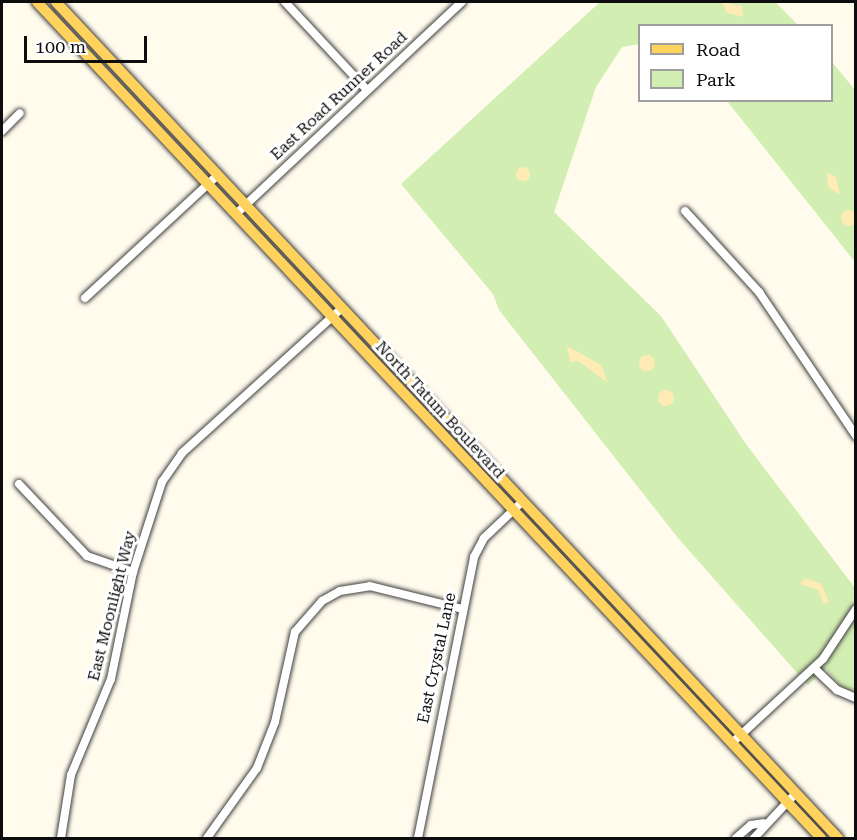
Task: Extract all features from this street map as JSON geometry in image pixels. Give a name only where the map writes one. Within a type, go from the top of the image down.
[{"type":"main road","name":"North Tatum Boulevard","points":[[37,2],[821,838]]},
{"type":"main road","name":"North Tatum Boulevard","points":[[56,2],[838,838]]},
{"type":"street","points":[[285,2],[367,90]]},
{"type":"street","name":"East Road Runner Road","points":[[236,214],[462,2]]},
{"type":"street","points":[[2,131],[20,114]]},
{"type":"street","points":[[85,298],[218,175]]},
{"type":"street","points":[[685,212],[759,292],[855,436]]},
{"type":"street","name":"East Moonlight Way","points":[[61,838],[75,763],[111,679],[133,572],[158,492],[173,463],[342,308]]},
{"type":"street","points":[[20,484],[87,556],[133,572]]},
{"type":"street","name":"East Crystal Lane","points":[[418,838],[463,609],[478,547],[523,501]]},
{"type":"street","points":[[207,838],[257,768],[275,722],[295,632],[322,601],[340,591],[370,586],[463,609]]},
{"type":"street","points":[[732,743],[814,668],[855,609]]},
{"type":"street","points":[[814,668],[837,690],[855,698]]},
{"type":"street","points":[[754,838],[763,823],[796,793]]},
{"type":"street","points":[[736,838],[751,825],[763,823]]},
{"type":"green space","points":[[600,2],[775,2],[797,24],[638,24],[638,44],[622,47],[596,87],[554,212],[661,316],[746,444],[855,588],[855,691],[843,689],[826,669],[808,685],[798,674],[678,538],[499,310],[493,294],[401,184]]},
{"type":"green space","points":[[833,63],[855,90],[855,262],[728,102],[833,102]]},
{"type":"sand","points":[[722,2],[742,6],[743,17],[727,13]]},
{"type":"sand","points":[[523,167],[528,169],[530,174],[528,179],[523,181],[518,179],[516,174],[518,169]]},
{"type":"sand","points":[[827,172],[836,177],[840,195],[828,187]]},
{"type":"sand","points":[[849,210],[857,218],[849,226],[841,218]]},
{"type":"sand","points":[[567,346],[601,365],[608,383],[578,361],[570,362]]},
{"type":"sand","points":[[647,355],[653,357],[655,363],[653,369],[647,371],[641,369],[639,363],[641,357]]},
{"type":"sand","points":[[663,390],[669,390],[674,398],[672,404],[663,406],[658,401],[658,395]]},
{"type":"sand","points":[[805,578],[821,584],[829,602],[824,604],[818,590],[800,584]]}]
